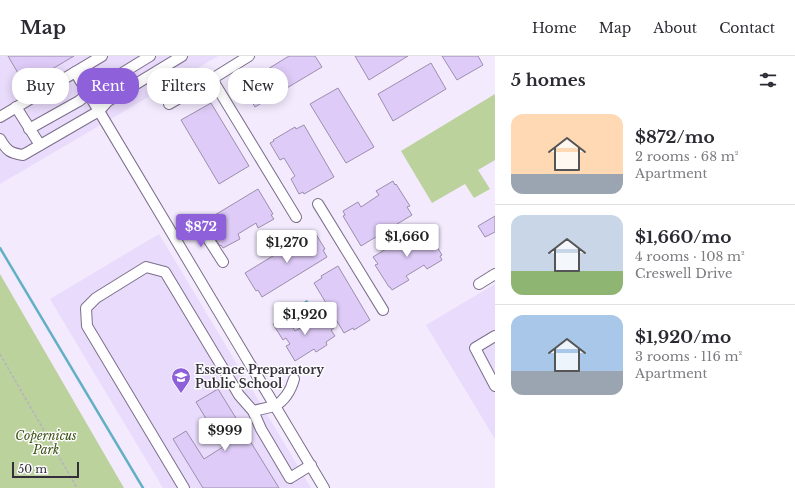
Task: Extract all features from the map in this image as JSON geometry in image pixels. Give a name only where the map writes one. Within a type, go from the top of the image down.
[{"type":"street","points":[[0,117],[102,56]]},
{"type":"street","points":[[130,68],[150,56]]},
{"type":"street","points":[[0,140],[5,148],[13,153],[23,155],[99,110],[108,102],[182,56]]},
{"type":"street","points":[[220,74],[250,56]]},
{"type":"street","points":[[220,92],[296,218]]},
{"type":"street","points":[[29,129],[77,102]]},
{"type":"street","points":[[95,104],[324,488]]},
{"type":"street","points":[[16,107],[40,145]]},
{"type":"street","points":[[318,204],[383,310]]},
{"type":"street","points":[[198,223],[223,262]]},
{"type":"street","points":[[184,488],[88,326],[86,308],[96,298],[146,268],[165,272],[239,395],[253,411],[261,429],[290,478],[310,465]]},
{"type":"street","points":[[479,284],[495,274]]},
{"type":"street","points":[[495,336],[475,348],[495,386]]},
{"type":"street","points":[[253,411],[274,406],[281,402],[292,388],[294,379]]},
{"type":"path","points":[[0,354],[77,488]]},
{"type":"shaded area","points":[[0,56],[218,56],[198,68],[147,68],[147,98],[139,102],[139,68],[77,68],[77,104],[136,104],[0,184]]},
{"type":"shaded area","name":"Essence Preparatory Public School","points":[[159,234],[311,488],[163,488],[50,299]]},
{"type":"shaded area","points":[[495,284],[495,439],[426,325]]},
{"type":"green space","points":[[495,94],[495,160],[478,170],[490,189],[474,198],[465,184],[432,203],[401,151]]},
{"type":"green space","name":"Copernicus Park","points":[[0,274],[124,488],[0,488]]},
{"type":"water","points":[[307,300],[313,309],[300,317],[297,313],[291,316],[288,312]]},
{"type":"building","points":[[8,56],[74,56],[54,68],[15,68]]},
{"type":"building","points":[[289,56],[315,56],[322,67],[288,87],[288,68],[270,68]]},
{"type":"building","points":[[355,56],[408,56],[369,80]]},
{"type":"building","points":[[442,56],[478,56],[483,65],[457,80]]},
{"type":"building","points":[[431,63],[446,89],[393,121],[378,94]]},
{"type":"building","points":[[338,88],[374,147],[346,163],[310,104]]},
{"type":"building","points":[[212,104],[249,166],[219,184],[181,120]]},
{"type":"building","points":[[253,104],[260,104],[255,107]]},
{"type":"building","points":[[304,125],[334,177],[304,194],[303,192],[299,194],[291,179],[295,176],[284,158],[280,160],[270,143],[295,127],[296,129]]},
{"type":"building","points":[[393,181],[410,206],[407,207],[412,215],[361,246],[343,216],[345,215],[343,211],[358,202],[361,207],[379,195],[376,191]]},
{"type":"building","points":[[258,189],[273,214],[271,215],[274,219],[258,228],[256,223],[238,234],[240,239],[223,248],[221,245],[220,246],[205,221]]},
{"type":"building","points":[[495,216],[495,232],[485,237],[478,226]]},
{"type":"building","points":[[424,226],[442,255],[440,256],[442,260],[427,269],[424,265],[406,276],[409,280],[392,290],[375,265],[378,264],[373,257]]},
{"type":"building","points":[[314,231],[325,249],[323,250],[327,257],[262,297],[258,290],[256,291],[245,273]]},
{"type":"building","points":[[338,266],[370,320],[354,330],[353,328],[344,333],[314,283],[322,278],[321,276]]},
{"type":"building","points":[[286,316],[295,331],[318,317],[321,321],[327,318],[334,328],[331,330],[335,336],[326,342],[327,345],[316,352],[314,349],[295,361],[286,346],[290,344],[286,338],[283,340],[273,324]]},
{"type":"building","points":[[218,389],[279,488],[203,488],[173,439],[186,431],[204,459],[223,447],[196,402]]},
{"type":"waterway","points":[[0,248],[143,488]]},
{"type":"place","name":"Essence Preparatory Public School","points":[[181,394]]}]
